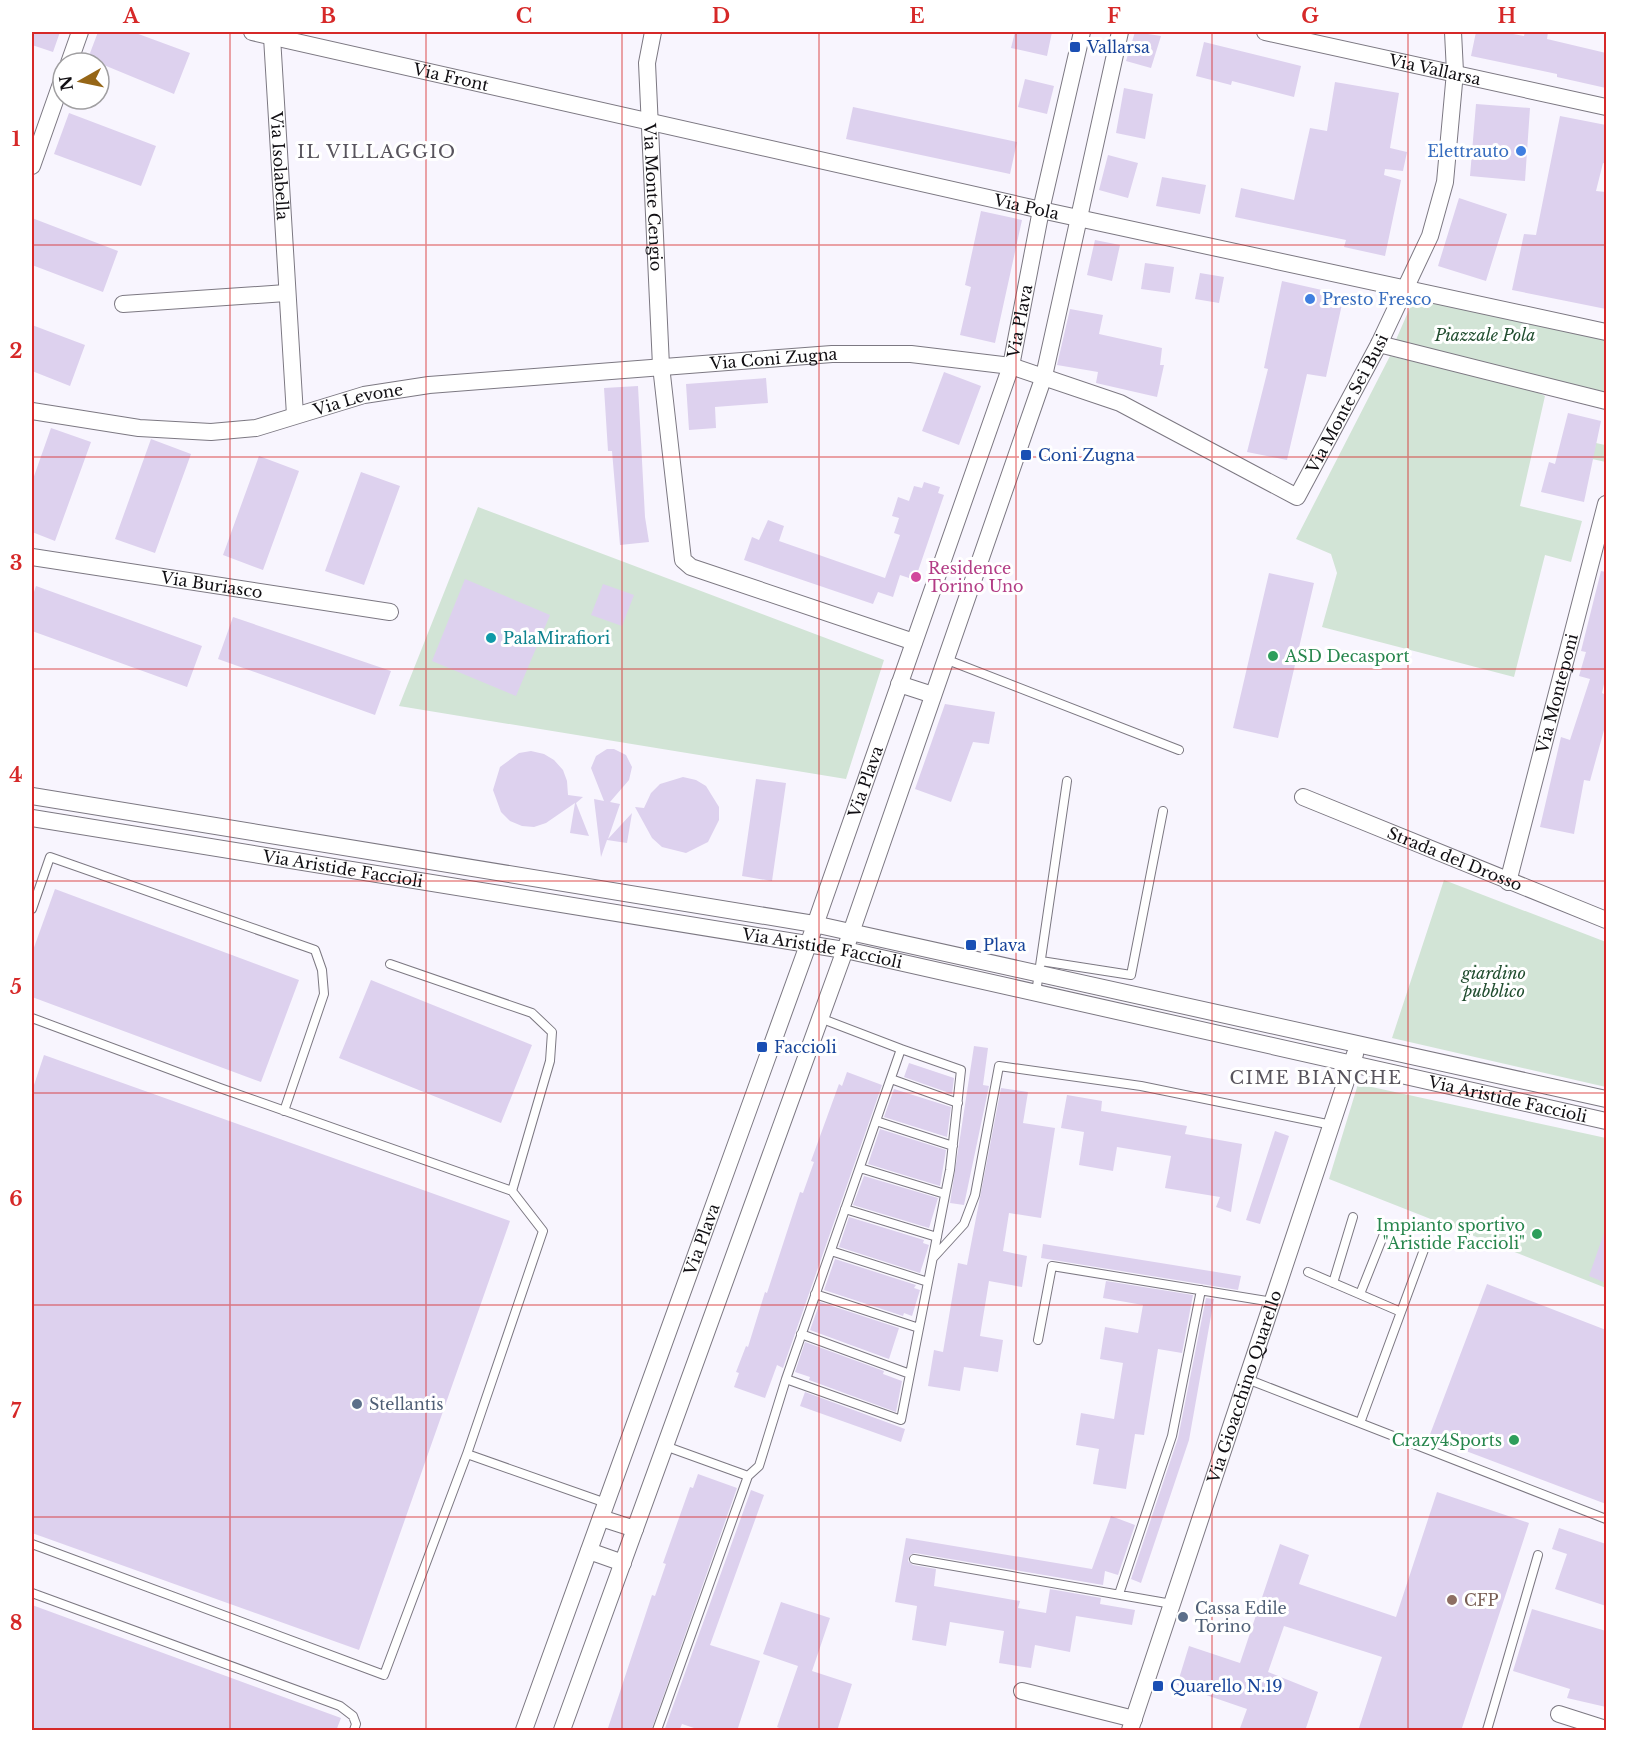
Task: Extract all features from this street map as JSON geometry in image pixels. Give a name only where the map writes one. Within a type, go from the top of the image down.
[{"type":"street","points":[[73,51],[80,32]]},
{"type":"street","name":"Via Front","points":[[252,32],[651,123]]},
{"type":"street","name":"Via Monte Cengio","points":[[653,32],[647,63],[661,366]]},
{"type":"street","name":"Via Plava","points":[[524,1731],[808,945],[1011,366],[1041,210],[1082,32]]},
{"type":"street","points":[[562,1731],[845,950],[1044,376],[1120,32]]},
{"type":"street","name":"Via Vallarsa","points":[[1264,32],[1455,72],[1606,107]]},
{"type":"street","name":"Via Monte Sei Busi","points":[[1297,497],[1379,344],[1403,288],[1430,236],[1445,182],[1455,72],[1453,32]]},
{"type":"street","name":"Via Isolabella","points":[[272,37],[295,415]]},
{"type":"street","points":[[32,166],[51,111]]},
{"type":"street","name":"Via Pola","points":[[651,123],[1403,288]]},
{"type":"street","points":[[1403,288],[1606,332]]},
{"type":"street","points":[[123,304],[286,294]]},
{"type":"street","points":[[1379,344],[1606,400]]},
{"type":"street","name":"Via Coni Zugna","points":[[661,366],[832,354],[911,354],[1011,366],[1120,403],[1297,497]]},
{"type":"street","points":[[661,366],[683,560],[692,567],[914,642]]},
{"type":"street","name":"Via Levone","points":[[32,411],[139,428],[211,432],[256,428],[364,395],[429,385],[661,366]]},
{"type":"street","name":"Via Monteponi","points":[[1508,882],[1606,504]]},
{"type":"street","name":"Via Buriasco","points":[[32,557],[390,612]]},
{"type":"street","points":[[899,684],[933,695]]},
{"type":"street","name":"Via Aristide Faccioli","points":[[32,796],[814,924],[1040,967],[1606,1099]]},
{"type":"street","name":"Strada del Drosso","points":[[1303,796],[1508,882],[1606,920]]},
{"type":"street","name":"Via Aristide Faccioli","points":[[32,818],[845,950],[1606,1121]]},
{"type":"street","name":"Via Gioacchino Quarello","points":[[1132,1727],[1358,1043]]},
{"type":"street","points":[[603,1510],[635,1528]]},
{"type":"street","points":[[589,1551],[623,1563]]},
{"type":"street","points":[[1022,1691],[1132,1727]]},
{"type":"street","points":[[1559,1714],[1606,1729]]},
{"type":"lane","points":[[945,659],[1179,750]]},
{"type":"lane","points":[[1036,993],[1067,782]]},
{"type":"lane","points":[[1040,967],[1131,975],[1163,811]]},
{"type":"lane","points":[[32,909],[50,857],[315,950],[322,970],[324,994],[284,1111]]},
{"type":"lane","points":[[390,964],[532,1013],[552,1032],[550,1061],[512,1191]]},
{"type":"lane","points":[[32,1018],[284,1111],[512,1191],[543,1231],[467,1454],[384,1675],[32,1544]]},
{"type":"lane","points":[[786,1379],[901,1420],[945,1194],[958,1102],[961,1070],[820,1018]]},
{"type":"lane","points":[[657,1731],[748,1476],[759,1466],[801,1334],[901,1049]]},
{"type":"lane","points":[[933,1258],[964,1224],[975,1195],[999,1066],[1141,1086],[1332,1125]]},
{"type":"lane","points":[[891,1079],[958,1102]]},
{"type":"lane","points":[[876,1121],[953,1146]]},
{"type":"lane","points":[[860,1168],[945,1194]]},
{"type":"lane","points":[[845,1209],[937,1237]]},
{"type":"lane","points":[[1333,1283],[1353,1217]]},
{"type":"lane","points":[[1360,1294],[1386,1229]]},
{"type":"lane","points":[[1360,1423],[1425,1246]]},
{"type":"lane","points":[[831,1251],[928,1282]]},
{"type":"lane","points":[[1038,1340],[1052,1266],[1273,1302]]},
{"type":"lane","points":[[1308,1272],[1401,1312]]},
{"type":"lane","points":[[1119,1594],[1172,1436],[1201,1290]]},
{"type":"lane","points":[[815,1294],[919,1328]]},
{"type":"lane","points":[[801,1334],[910,1374]]},
{"type":"lane","points":[[1248,1379],[1606,1519]]},
{"type":"lane","points":[[665,1446],[748,1476]]},
{"type":"lane","points":[[467,1454],[603,1510]]},
{"type":"lane","points":[[1487,1731],[1538,1555]]},
{"type":"lane","points":[[914,1558],[1172,1604]]},
{"type":"lane","points":[[32,1593],[340,1706],[353,1716],[357,1724],[354,1731]]},
{"type":"green space","name":"Piazzale Pola","points":[[1415,296],[1606,335],[1606,392],[1395,342]]},
{"type":"green space","points":[[1390,356],[1533,390],[1545,396],[1520,506],[1582,521],[1571,562],[1545,555],[1514,677],[1322,627],[1337,573],[1331,554],[1296,539]]},
{"type":"green space","points":[[1596,443],[1605,445],[1606,443],[1606,462],[1592,459]]},
{"type":"green space","points":[[478,507],[884,660],[846,779],[399,706]]},
{"type":"green space","name":"giardino pubblico","points":[[1444,880],[1606,942],[1606,1087],[1392,1038]]},
{"type":"green space","name":"Impianto sportivo \"Aristide Faccioli\"","points":[[1358,1084],[1606,1138],[1606,1288],[1329,1179]]},
{"type":"building","points":[[32,32],[60,32],[53,51],[32,45]]},
{"type":"building","points":[[98,32],[133,32],[190,53],[174,94],[111,68],[111,51],[91,51]]},
{"type":"building","points":[[1015,32],[1052,32],[1047,56],[1011,48]]},
{"type":"building","points":[[1135,32],[1161,36],[1151,68],[1126,61]]},
{"type":"building","points":[[1476,32],[1502,32],[1524,36],[1525,32],[1548,32],[1547,39],[1606,53],[1606,88],[1557,77],[1557,74],[1471,56]]},
{"type":"building","points":[[1204,42],[1301,66],[1294,97],[1232,81],[1231,85],[1196,76]]},
{"type":"building","points":[[1025,79],[1054,86],[1047,114],[1018,107]]},
{"type":"building","points":[[1335,82],[1399,93],[1390,148],[1407,152],[1403,171],[1385,169],[1384,175],[1401,180],[1385,256],[1344,247],[1346,240],[1235,217],[1241,188],[1294,200],[1310,128],[1327,131]]},
{"type":"building","points":[[1124,88],[1153,94],[1145,139],[1116,133]]},
{"type":"building","points":[[1476,104],[1530,108],[1525,181],[1470,176]]},
{"type":"building","points":[[853,107],[1017,142],[1010,174],[846,139]]},
{"type":"building","points":[[69,113],[156,146],[141,186],[54,154]]},
{"type":"building","points":[[1560,116],[1606,125],[1606,164],[1603,163],[1596,191],[1606,192],[1606,309],[1512,290],[1524,234],[1536,235]]},
{"type":"building","points":[[1108,155],[1138,163],[1128,198],[1099,190]]},
{"type":"building","points":[[1162,177],[1206,185],[1200,214],[1156,206]]},
{"type":"building","points":[[1459,198],[1507,214],[1486,281],[1438,266]]},
{"type":"building","points":[[981,211],[1022,220],[995,343],[960,335],[971,287],[965,285]]},
{"type":"building","points":[[32,218],[118,251],[103,292],[32,265]]},
{"type":"building","points":[[1095,240],[1120,245],[1112,281],[1087,275]]},
{"type":"building","points":[[1145,263],[1174,267],[1170,293],[1141,289]]},
{"type":"building","points":[[1200,273],[1224,277],[1219,303],[1195,299]]},
{"type":"building","points":[[1282,281],[1344,295],[1326,377],[1307,374],[1287,460],[1247,452],[1268,369],[1264,368]]},
{"type":"building","points":[[1070,309],[1103,315],[1099,334],[1162,348],[1160,365],[1164,365],[1157,397],[1096,383],[1098,372],[1057,365]]},
{"type":"building","points":[[32,325],[85,345],[70,386],[32,371]]},
{"type":"building","points":[[944,372],[981,386],[959,445],[922,431]]},
{"type":"building","points":[[766,378],[768,403],[715,407],[716,428],[689,430],[686,384]]},
{"type":"building","points":[[638,386],[645,517],[649,542],[620,545],[612,451],[608,451],[604,388]]},
{"type":"building","points":[[1568,413],[1601,421],[1584,502],[1541,492],[1549,462],[1555,464]]},
{"type":"building","points":[[51,428],[91,442],[55,541],[32,532],[32,482]]},
{"type":"building","points":[[151,439],[191,454],[155,553],[115,539]]},
{"type":"building","points":[[259,456],[299,471],[263,570],[223,555]]},
{"type":"building","points":[[361,472],[400,486],[364,585],[325,571]]},
{"type":"building","points":[[924,482],[940,487],[938,493],[944,495],[915,580],[900,575],[893,597],[878,592],[873,604],[744,560],[752,537],[759,540],[768,520],[784,526],[779,541],[885,578],[900,535],[894,533],[899,518],[892,516],[898,497],[909,501],[914,486],[922,488]]},
{"type":"building","points":[[1601,571],[1606,572],[1606,675],[1602,693],[1606,695],[1606,731],[1604,730],[1590,781],[1584,780],[1574,834],[1540,827],[1561,737],[1570,740],[1590,679],[1579,676],[1586,652],[1581,651]]},
{"type":"building","name":"ASD Decasport","points":[[1269,573],[1314,583],[1278,738],[1233,728]]},
{"type":"building","name":"PalaMirafiori","points":[[465,579],[550,615],[516,696],[432,661]]},
{"type":"building","points":[[603,584],[634,595],[622,626],[591,615]]},
{"type":"building","points":[[36,586],[202,646],[187,687],[32,631],[32,598]]},
{"type":"building","points":[[233,617],[391,671],[375,715],[218,659]]},
{"type":"building","points":[[945,704],[995,712],[989,744],[973,742],[951,802],[915,789]]},
{"type":"building","points":[[607,749],[614,749],[626,755],[632,767],[629,780],[610,802],[620,804],[608,839],[632,813],[627,843],[607,840],[601,857],[594,799],[604,801],[591,768],[596,756]]},
{"type":"building","points":[[531,751],[544,754],[554,760],[563,770],[568,795],[583,797],[576,803],[589,836],[570,833],[575,803],[546,823],[534,827],[522,826],[510,821],[501,812],[493,790],[500,767],[519,753]]},
{"type":"building","points":[[683,777],[696,780],[706,786],[719,807],[719,820],[708,842],[686,853],[662,847],[652,838],[635,807],[644,808],[651,793],[660,784]]},
{"type":"building","points":[[756,779],[786,783],[772,881],[742,876]]},
{"type":"building","points":[[55,889],[299,980],[261,1082],[32,997],[32,953]]},
{"type":"building","points":[[371,980],[532,1045],[501,1123],[339,1058]]},
{"type":"building","points":[[974,1046],[988,1048],[983,1085],[989,1086],[964,1205],[950,1203]]},
{"type":"building","points":[[44,1055],[510,1221],[359,1650],[32,1533],[32,1091]]},
{"type":"building","points":[[909,1063],[954,1078],[952,1094],[904,1077]]},
{"type":"building","points":[[847,1072],[882,1085],[783,1368],[777,1365],[765,1398],[734,1387],[739,1373],[736,1372],[746,1346],[748,1347],[765,1292],[767,1293],[800,1192],[803,1193],[814,1162],[811,1161],[839,1084],[842,1086]]},
{"type":"building","points":[[1001,1088],[1028,1092],[1023,1123],[1055,1128],[1041,1218],[1009,1213],[1003,1251],[1027,1256],[1022,1287],[989,1281],[980,1336],[1003,1340],[998,1372],[964,1367],[960,1391],[928,1386],[934,1350],[943,1352],[958,1263],[967,1265]]},
{"type":"building","points":[[894,1089],[951,1107],[947,1137],[884,1117]]},
{"type":"building","points":[[1067,1095],[1102,1101],[1101,1111],[1187,1126],[1185,1134],[1242,1144],[1231,1212],[1216,1207],[1220,1197],[1165,1188],[1171,1156],[1117,1147],[1113,1171],[1079,1165],[1084,1132],[1061,1128]]},
{"type":"building","points":[[880,1129],[946,1150],[940,1186],[868,1164]]},
{"type":"building","points":[[1275,1131],[1289,1136],[1260,1224],[1246,1220]]},
{"type":"building","points":[[864,1176],[938,1198],[929,1228],[853,1205]]},
{"type":"building","points":[[849,1217],[924,1240],[923,1243],[929,1245],[920,1273],[839,1247]]},
{"type":"building","points":[[1604,1233],[1606,1233],[1606,1283],[1589,1276]]},
{"type":"building","points":[[1043,1244],[1241,1276],[1238,1290],[1041,1258]]},
{"type":"building","points":[[835,1259],[916,1285],[914,1288],[920,1290],[912,1316],[904,1313],[903,1316],[824,1290]]},
{"type":"building","points":[[1106,1281],[1193,1295],[1182,1353],[1158,1349],[1144,1435],[1135,1434],[1126,1489],[1093,1484],[1099,1449],[1076,1445],[1081,1413],[1114,1419],[1123,1363],[1100,1359],[1105,1327],[1138,1333],[1143,1305],[1103,1298]]},
{"type":"building","points":[[1487,1284],[1606,1330],[1606,1504],[1429,1437]]},
{"type":"building","points":[[1206,1298],[1214,1299],[1189,1440],[1141,1583],[1131,1579],[1178,1438]]},
{"type":"building","points":[[820,1302],[899,1328],[889,1359],[810,1330]]},
{"type":"building","points":[[805,1342],[884,1371],[883,1374],[902,1381],[896,1412],[809,1380],[810,1377],[795,1372]]},
{"type":"building","points":[[805,1392],[905,1429],[901,1442],[800,1406]]},
{"type":"building","points":[[698,1474],[737,1488],[651,1731],[607,1731],[652,1595],[655,1596],[666,1564],[663,1563],[690,1487],[693,1488]]},
{"type":"building","points":[[751,1490],[764,1495],[710,1645],[760,1661],[737,1731],[703,1731],[682,1724],[679,1731],[664,1731]]},
{"type":"building","name":"CFP","points":[[1437,1492],[1529,1523],[1461,1731],[1358,1731],[1382,1657],[1284,1626],[1268,1672],[1318,1692],[1305,1731],[1239,1731],[1247,1709],[1177,1685],[1189,1646],[1240,1663],[1280,1544],[1309,1555],[1299,1584],[1396,1617]]},
{"type":"building","points":[[1111,1516],[1135,1525],[1118,1575],[1105,1571],[1103,1585],[915,1553],[910,1555],[908,1561],[913,1565],[936,1569],[934,1586],[1020,1601],[1018,1608],[1046,1613],[1050,1589],[1101,1598],[1100,1604],[1135,1610],[1132,1625],[1076,1616],[1070,1652],[1035,1645],[1031,1668],[999,1663],[1004,1631],[950,1622],[946,1646],[912,1640],[917,1606],[895,1602],[906,1538],[1092,1569]]},
{"type":"building","points":[[1559,1528],[1606,1544],[1606,1606],[1555,1589],[1567,1554],[1552,1549]]},
{"type":"building","points":[[781,1602],[830,1618],[812,1671],[852,1684],[837,1731],[787,1731],[777,1727],[798,1666],[763,1654]]},
{"type":"building","points":[[32,1605],[341,1718],[336,1731],[32,1731]]},
{"type":"building","points":[[1532,1609],[1606,1631],[1606,1707],[1567,1698],[1570,1689],[1513,1671]]},
{"type":"place","name":"Vallarsa","points":[[1075,47]]},
{"type":"place","name":"Elettrauto","points":[[1521,151]]},
{"type":"place","name":"Presto Fresco","points":[[1310,299]]},
{"type":"place","name":"Coni Zugna","points":[[1026,455]]},
{"type":"place","name":"Residence Torino Uno","points":[[916,577]]},
{"type":"place","name":"PalaMirafiori","points":[[491,638]]},
{"type":"place","name":"ASD Decasport","points":[[1273,656]]},
{"type":"place","name":"Plava","points":[[971,945]]},
{"type":"place","name":"Faccioli","points":[[762,1047]]},
{"type":"place","name":"Impianto sportivo \"Aristide Faccioli\"","points":[[1537,1234]]},
{"type":"place","name":"Stellantis","points":[[357,1404]]},
{"type":"place","name":"Crazy4Sports","points":[[1514,1440]]},
{"type":"place","name":"CFP","points":[[1452,1600]]},
{"type":"place","name":"Cassa Edile Torino","points":[[1183,1617]]},
{"type":"place","name":"Quarello N.19","points":[[1158,1686]]},
{"type":"district","name":"IL VILLAGGIO","points":[[377,152]]},
{"type":"district","name":"CIME BIANCHE","points":[[1316,1078]]}]
